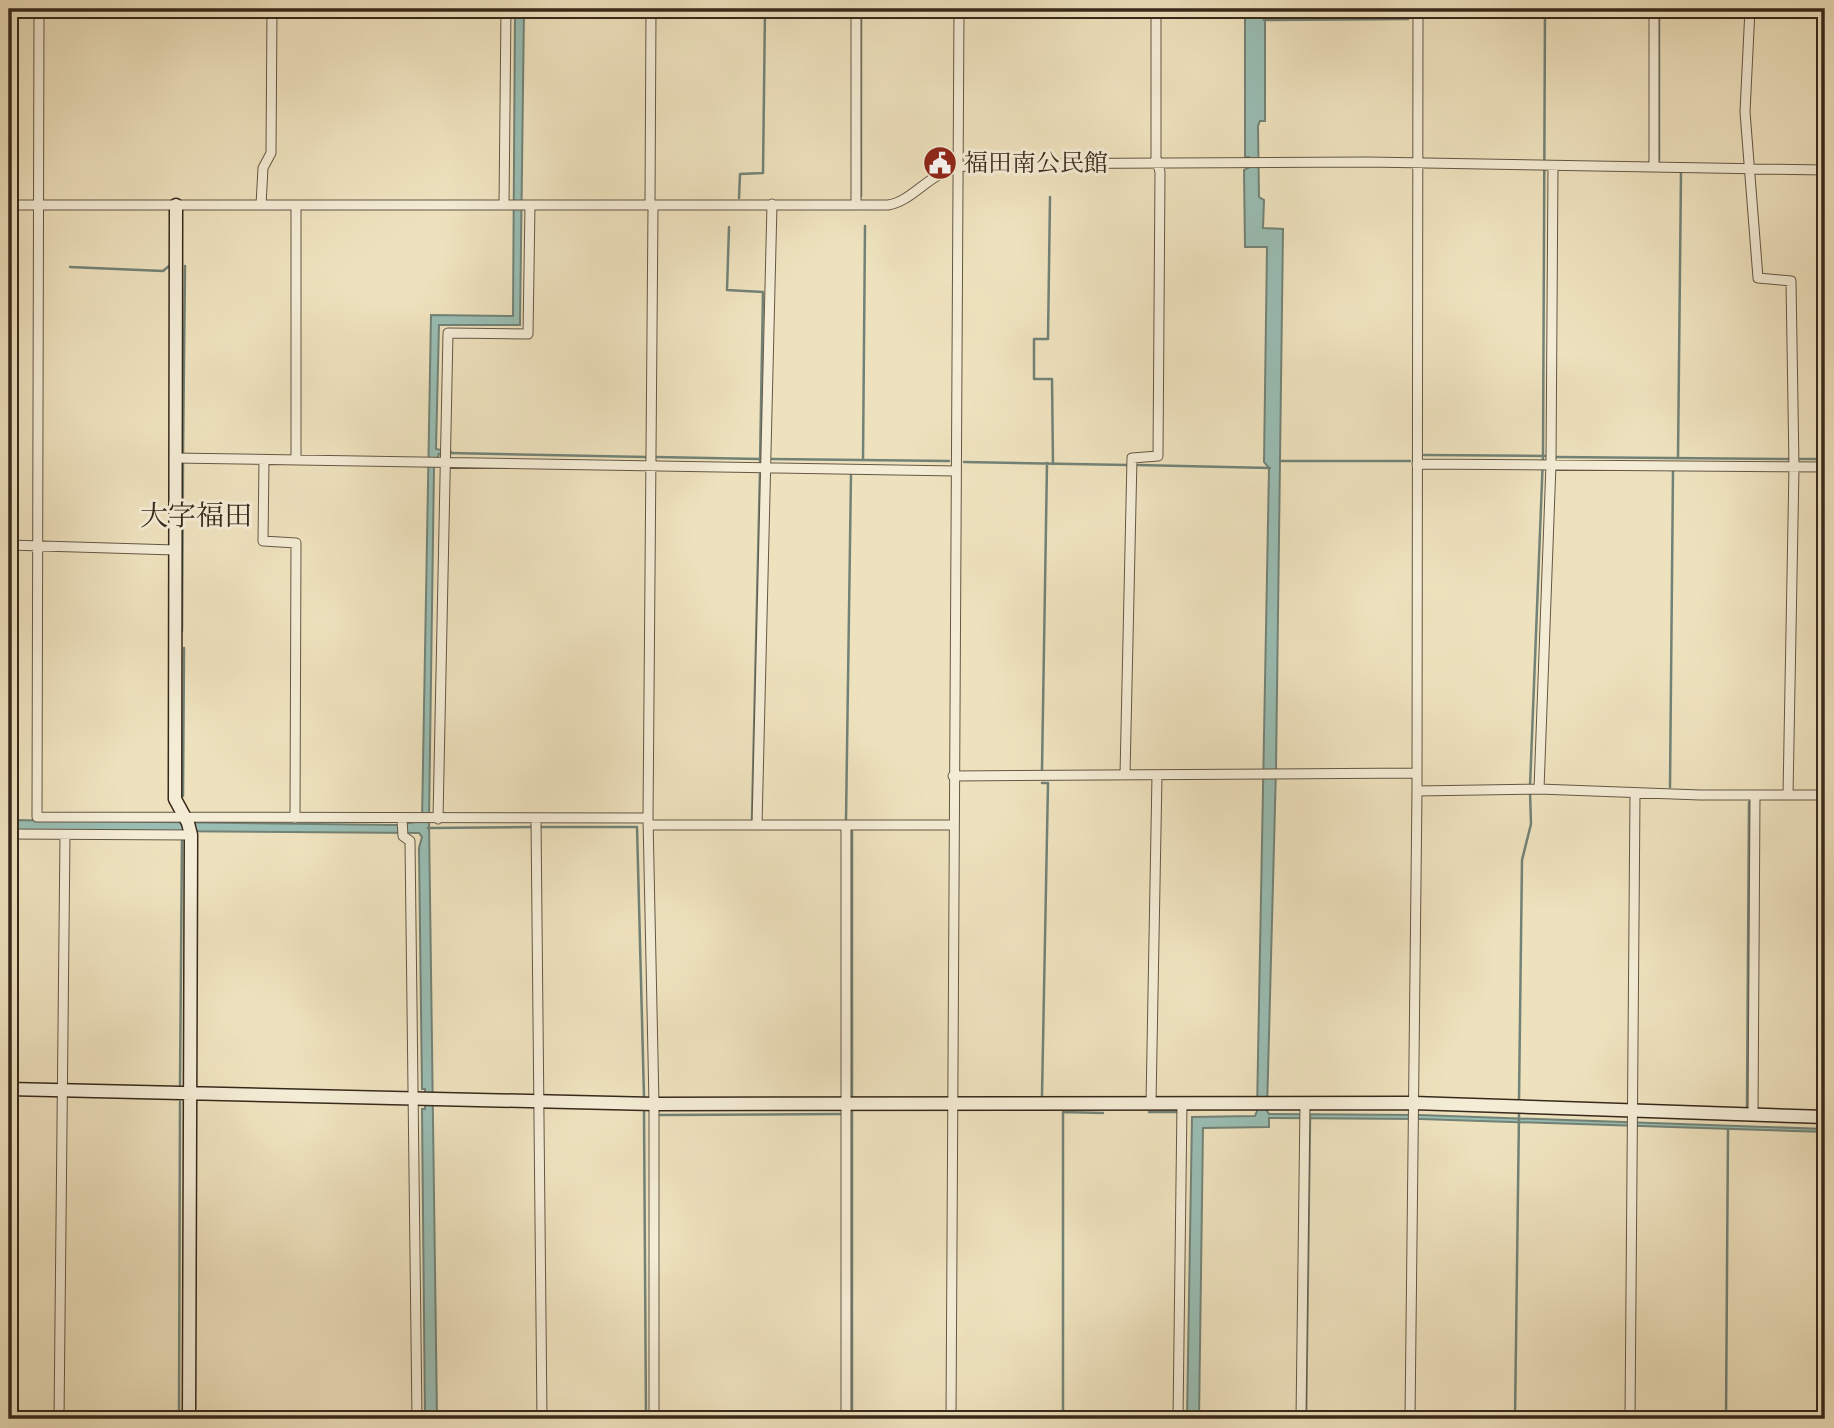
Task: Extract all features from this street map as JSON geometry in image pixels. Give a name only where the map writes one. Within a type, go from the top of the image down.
[{"type":"street","points":[[39,9],[37,817],[186,829]]},
{"type":"street","points":[[261,205],[263,168],[271,153],[272,9]]},
{"type":"street","points":[[436,819],[448,333],[528,334],[517,205],[506,9]]},
{"type":"street","points":[[651,9],[650,204],[653,209],[648,822],[654,1104],[654,1419]]},
{"type":"street","points":[[856,9],[856,205]]},
{"type":"street","points":[[951,1419],[959,9]]},
{"type":"street","points":[[1125,775],[1132,458],[1158,456],[1156,9]]},
{"type":"street","points":[[1410,1419],[1416,791],[1418,9]]},
{"type":"street","points":[[1654,9],[1654,166]]},
{"type":"street","points":[[1750,9],[1745,112],[1758,278],[1791,281],[1794,467],[1788,795]]},
{"type":"street","points":[[9,205],[856,205],[898,203],[938,175],[959,166],[991,163],[1158,165],[1417,162],[1825,170]]},
{"type":"street","points":[[1533,789],[1546,464],[1547,166]]},
{"type":"street","points":[[757,825],[772,204]]},
{"type":"street","points":[[176,205],[181,458],[175,550],[175,799],[186,829],[190,1094],[189,1419]]},
{"type":"street","points":[[296,205],[296,460]]},
{"type":"street","points":[[181,458],[425,463],[443,458],[650,466],[956,471]]},
{"type":"street","points":[[264,460],[263,541],[296,543],[295,818]]},
{"type":"street","points":[[1417,464],[1825,467]]},
{"type":"street","points":[[9,545],[175,550]]},
{"type":"street","points":[[953,776],[1416,773]]},
{"type":"street","points":[[1151,1103],[1157,775]]},
{"type":"street","points":[[1416,791],[1533,789],[1635,794],[1825,795]]},
{"type":"street","points":[[1630,1419],[1635,794]]},
{"type":"street","points":[[1753,1115],[1755,796]]},
{"type":"street","points":[[9,834],[65,835],[186,829],[295,818],[436,819],[536,824],[648,822],[953,825]]},
{"type":"street","points":[[402,820],[403,836],[410,841],[422,1099],[416,1419]]},
{"type":"street","points":[[536,824],[542,1419]]},
{"type":"street","points":[[846,825],[846,1419]]},
{"type":"street","points":[[59,1419],[65,835]]},
{"type":"street","points":[[9,1089],[654,1104],[1262,1103],[1305,1112],[1413,1112],[1633,1120],[1753,1115],[1825,1118]]},
{"type":"street","points":[[1178,1419],[1182,1103]]},
{"type":"street","points":[[1301,1419],[1305,1112]]},
{"type":"water","points":[[515,9],[524,9],[520,325],[439,325],[436,449],[452,452],[439,454],[434,466],[429,821],[437,1419],[425,1419],[422,1109],[425,1109],[425,1089],[422,1089],[419,848],[422,837],[419,833],[9,830],[9,820],[397,825],[422,821],[431,315],[513,316]]},
{"type":"water","points":[[1245,9],[1265,9],[1265,121],[1260,121],[1258,126],[1259,197],[1264,200],[1263,228],[1283,229],[1276,768],[1267,1111],[1269,1114],[1420,1115],[1825,1129],[1825,1132],[1420,1119],[1269,1118],[1269,1127],[1203,1128],[1199,1419],[1187,1419],[1192,1117],[1255,1116],[1257,1111],[1269,468],[1264,462],[1267,247],[1245,247],[1244,170],[1250,167],[1249,157],[1245,157]]},
{"type":"waterway","points":[[739,198],[740,174],[763,173],[765,9]]},
{"type":"waterway","points":[[861,9],[861,196]]},
{"type":"waterway","points":[[1530,786],[1543,456],[1545,9]]},
{"type":"waterway","points":[[1659,9],[1659,160]]},
{"type":"waterway","points":[[1264,20],[1408,19]]},
{"type":"waterway","points":[[1678,458],[1681,173]]},
{"type":"waterway","points":[[1050,197],[1048,339],[1034,339],[1034,379],[1052,379],[1053,464]]},
{"type":"waterway","points":[[863,460],[865,226]]},
{"type":"waterway","points":[[729,227],[727,290],[763,292],[760,463]]},
{"type":"waterway","points":[[70,267],[163,271],[169,266]]},
{"type":"waterway","points":[[183,455],[185,266]]},
{"type":"waterway","points":[[449,453],[646,457]]},
{"type":"waterway","points":[[1424,455],[1548,456]]},
{"type":"waterway","points":[[656,457],[760,459]]},
{"type":"waterway","points":[[1557,457],[1789,459]]},
{"type":"waterway","points":[[772,459],[949,461]]},
{"type":"waterway","points":[[1800,459],[1825,459]]},
{"type":"waterway","points":[[182,631],[183,461]]},
{"type":"waterway","points":[[1280,461],[1410,461]]},
{"type":"waterway","points":[[964,462],[1127,465]]},
{"type":"waterway","points":[[1042,770],[1047,463]]},
{"type":"waterway","points":[[1137,465],[1270,468]]},
{"type":"waterway","points":[[1670,787],[1673,471]]},
{"type":"waterway","points":[[752,819],[760,472]]},
{"type":"waterway","points":[[846,820],[851,474]]},
{"type":"waterway","points":[[183,796],[184,648]]},
{"type":"waterway","points":[[1042,783],[1048,783],[1042,1096]]},
{"type":"waterway","points":[[1519,1099],[1522,860],[1531,824],[1530,792]]},
{"type":"waterway","points":[[1747,1107],[1749,802]]},
{"type":"waterway","points":[[428,828],[533,827]]},
{"type":"waterway","points":[[540,827],[637,827],[644,1097]]},
{"type":"waterway","points":[[852,831],[852,1096]]},
{"type":"waterway","points":[[180,1085],[182,837]]},
{"type":"waterway","points":[[179,1419],[180,1102]]},
{"type":"waterway","points":[[852,1111],[852,1419]]},
{"type":"waterway","points":[[644,1112],[646,1419]]},
{"type":"waterway","points":[[1063,1419],[1063,1112],[1103,1113]]},
{"type":"waterway","points":[[1149,1112],[1178,1112]]},
{"type":"waterway","points":[[660,1115],[841,1114]]},
{"type":"waterway","points":[[1515,1419],[1519,1114]]},
{"type":"waterway","points":[[1306,1419],[1310,1116]]},
{"type":"waterway","points":[[1726,1419],[1728,1129]]},
{"type":"place","name":"福田南公民館","points":[[940,163]]},
{"type":"district","name":"大字福田","points":[[196,515]]}]
